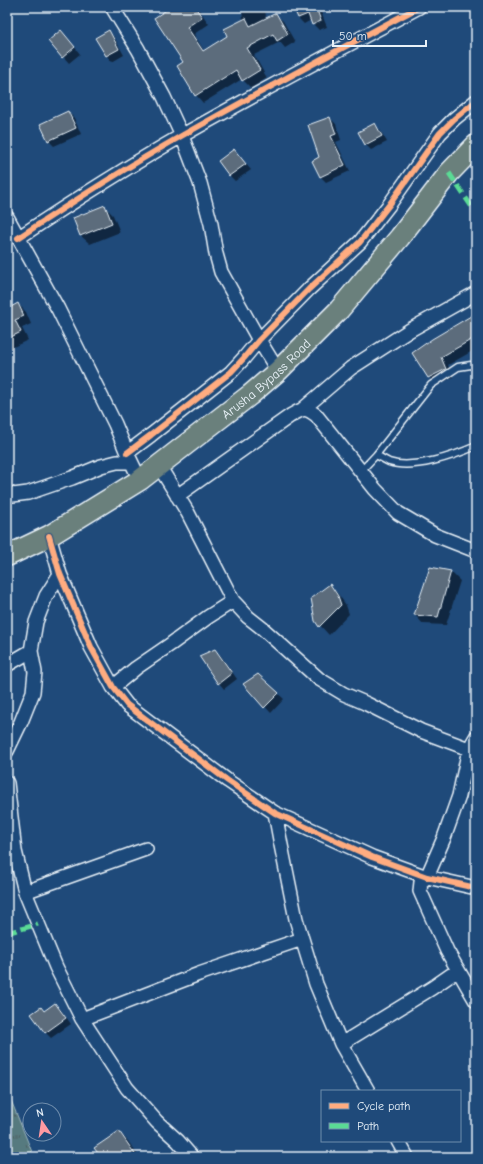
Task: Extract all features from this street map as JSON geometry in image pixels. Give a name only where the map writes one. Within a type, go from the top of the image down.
[{"type":"main road","name":"Arusha Bypass Road","points":[[7,556],[49,536],[140,480],[250,395],[278,370],[339,310],[400,236],[448,173],[476,145]]},
{"type":"street","points":[[112,7],[138,49],[164,97],[182,136],[200,183],[211,224],[216,254],[221,272],[259,340],[278,370]]},
{"type":"street","points":[[18,238],[73,202],[182,136],[304,68],[419,7]]},
{"type":"street","points":[[7,492],[13,495],[28,493],[101,466],[129,458],[151,435],[231,372],[259,340],[309,289],[360,242],[440,133],[476,101]]},
{"type":"street","points":[[7,217],[62,315],[115,424],[140,480]]},
{"type":"street","points":[[177,496],[290,416],[303,409],[351,368],[410,330],[476,293]]},
{"type":"street","points":[[303,409],[309,410],[316,415],[375,490],[398,513],[435,535],[476,551]]},
{"type":"street","points":[[159,466],[188,513],[233,601],[248,616],[319,679],[344,694],[421,731],[473,750]]},
{"type":"street","points":[[49,536],[60,574],[91,647],[113,687],[127,705],[228,781],[276,813],[372,857],[427,877],[476,888]]},
{"type":"street","points":[[7,751],[21,722],[32,692],[35,672],[31,651],[36,622],[46,596],[60,574]]},
{"type":"street","points":[[113,687],[136,668],[233,601]]},
{"type":"street","points":[[7,665],[31,651]]},
{"type":"street","points":[[476,737],[460,796],[427,877],[421,882],[420,891],[447,951],[476,1001]]},
{"type":"street","points":[[7,784],[13,822],[15,850],[25,892],[56,967],[82,1019],[127,1088],[157,1122],[178,1141],[192,1157]]},
{"type":"street","points":[[276,813],[296,919],[316,984],[341,1044],[367,1090]]},
{"type":"street","points":[[25,892],[146,849]]},
{"type":"street","points":[[82,1019],[199,974],[302,939]]},
{"type":"street","points":[[341,1044],[432,988],[458,970]]},
{"type":"street","points":[[399,1142],[407,1157]]},
{"type":"lane","points":[[360,472],[376,455],[431,385],[458,367],[471,365],[476,368]]},
{"type":"lane","points":[[376,455],[390,462],[409,465],[434,461],[464,452],[476,446]]},
{"type":"green space","points":[[7,1092],[22,1127],[22,1142],[28,1142],[34,1157],[7,1157]]},
{"type":"building","points":[[171,7],[195,7],[202,17],[187,27],[203,51],[227,36],[224,29],[246,18],[250,26],[276,13],[288,34],[277,41],[273,34],[247,48],[260,70],[242,81],[236,70],[195,96],[177,66],[183,62],[154,18]]},
{"type":"building","points":[[293,7],[324,7],[317,10],[321,21],[312,25],[308,14],[298,18]]},
{"type":"building","points":[[61,30],[75,47],[62,58],[48,41]]},
{"type":"building","points":[[109,30],[119,49],[106,56],[95,38]]},
{"type":"building","points":[[68,111],[76,128],[48,141],[40,124]]},
{"type":"building","points":[[330,117],[336,134],[331,136],[345,165],[320,177],[312,161],[319,157],[308,125]]},
{"type":"building","points":[[375,123],[382,136],[365,145],[358,132]]},
{"type":"building","points":[[234,149],[246,164],[229,176],[218,161]]},
{"type":"building","points":[[105,205],[112,223],[80,236],[73,218]]},
{"type":"building","points":[[18,303],[24,316],[15,320],[21,332],[7,339],[7,304],[9,308]]},
{"type":"building","points":[[476,313],[476,337],[441,357],[446,369],[428,378],[412,353],[432,339]]},
{"type":"building","points":[[430,567],[451,571],[438,617],[414,615]]},
{"type":"building","points":[[330,584],[338,596],[341,605],[319,627],[315,621],[311,598]]},
{"type":"building","points":[[215,649],[232,673],[218,684],[199,656]]},
{"type":"building","points":[[258,674],[279,693],[264,708],[243,684]]},
{"type":"building","points":[[55,1003],[66,1018],[45,1033],[31,1014],[41,1007],[44,1011]]},
{"type":"building","points":[[119,1131],[137,1157],[101,1157],[94,1148]]},
{"type":"marked path","points":[[449,173],[476,213]]},
{"type":"marked path","points":[[7,933],[38,924]]},
{"type":"cycle path","points":[[18,238],[100,185],[183,135],[419,7]]},
{"type":"cycle path","points":[[127,453],[231,372],[259,340],[309,289],[360,242],[389,205],[440,133],[476,101]]},
{"type":"cycle path","points":[[49,536],[60,574],[91,647],[113,687],[127,705],[228,781],[275,813],[372,857],[427,877],[476,888]]}]
